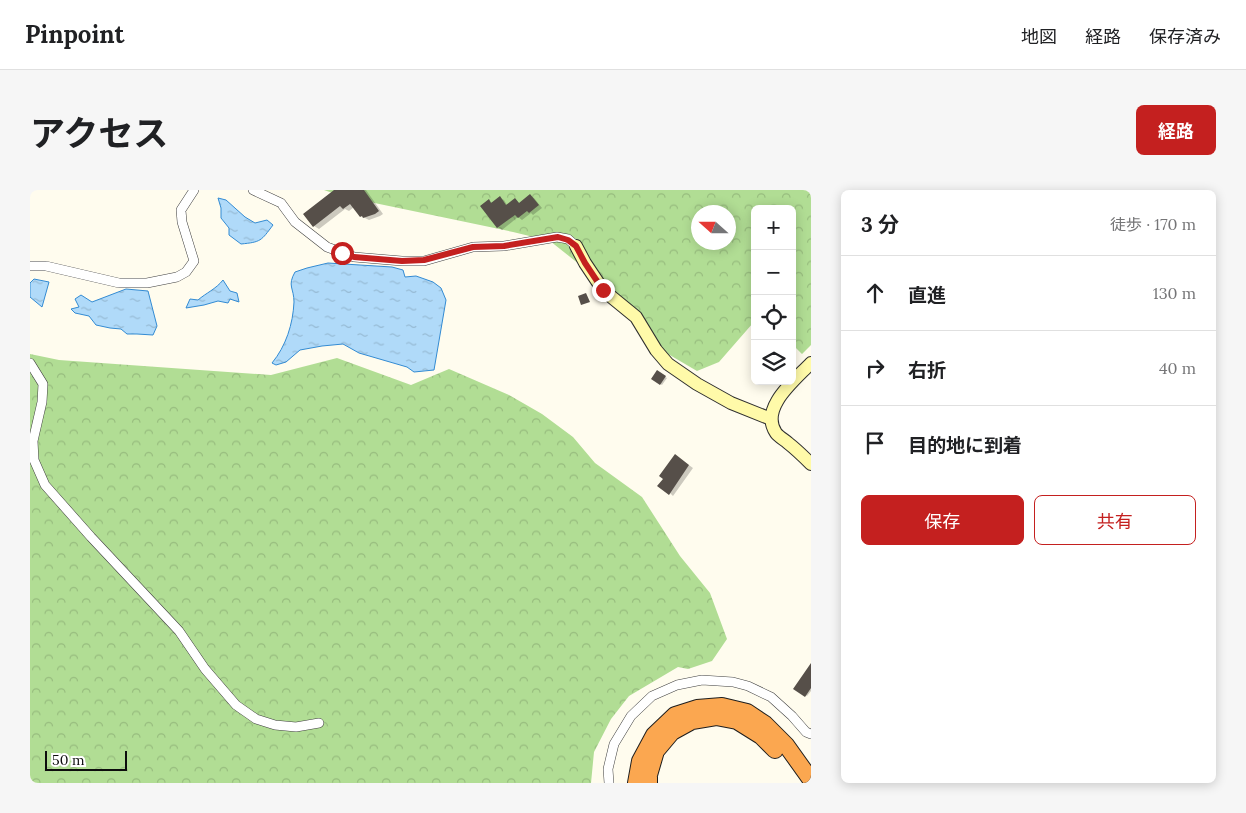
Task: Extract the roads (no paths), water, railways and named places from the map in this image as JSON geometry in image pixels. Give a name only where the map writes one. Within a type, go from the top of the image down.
[{"type":"highway","points":[[636,783],[640,761],[654,735],[674,715],[697,708],[722,706],[747,712],[765,724],[786,745],[811,780]]},
{"type":"highway","points":[[649,783],[649,775],[656,751],[672,732],[692,721],[716,717],[738,721],[761,736],[781,756],[801,783]]},
{"type":"street","points":[[30,266],[46,266],[118,283],[147,283],[177,278],[186,272],[194,261],[182,222],[181,210],[194,190]]},
{"type":"street","points":[[253,190],[281,204],[294,222],[327,246],[354,257],[402,261],[424,260],[473,247],[504,246],[558,237],[568,240],[576,246],[603,290],[636,317],[656,350],[668,364],[697,384],[731,403],[771,419]]},
{"type":"street","points":[[811,363],[774,405],[771,419],[776,434],[802,454],[811,464]]},
{"type":"street","points":[[30,364],[43,384],[42,402],[34,441],[34,460],[45,484],[91,537],[179,631],[205,669],[236,705],[256,719],[275,725],[296,727],[319,723]]},
{"type":"street","points":[[609,783],[608,769],[614,744],[631,716],[652,696],[677,685],[702,680],[733,682],[748,686],[771,697],[806,732],[811,734]]},
{"type":"water","points":[[218,198],[226,200],[245,217],[255,223],[267,220],[273,225],[260,240],[241,244],[229,235],[229,228],[221,218]]},
{"type":"water","points":[[328,263],[392,267],[403,270],[405,277],[416,276],[433,282],[441,288],[446,300],[434,370],[414,372],[407,367],[359,353],[343,344],[300,350],[286,362],[276,365],[272,363],[285,342],[290,326],[294,302],[291,281],[295,272]]},
{"type":"water","points":[[34,279],[49,282],[42,307],[30,297],[30,283]]},
{"type":"water","points":[[223,280],[230,291],[237,293],[239,302],[230,299],[228,303],[218,301],[186,308],[190,299],[198,300]]},
{"type":"water","points":[[126,289],[148,291],[157,326],[153,335],[127,334],[121,329],[96,325],[89,316],[75,313],[71,309],[79,307],[75,299],[81,295],[92,302]]}]
